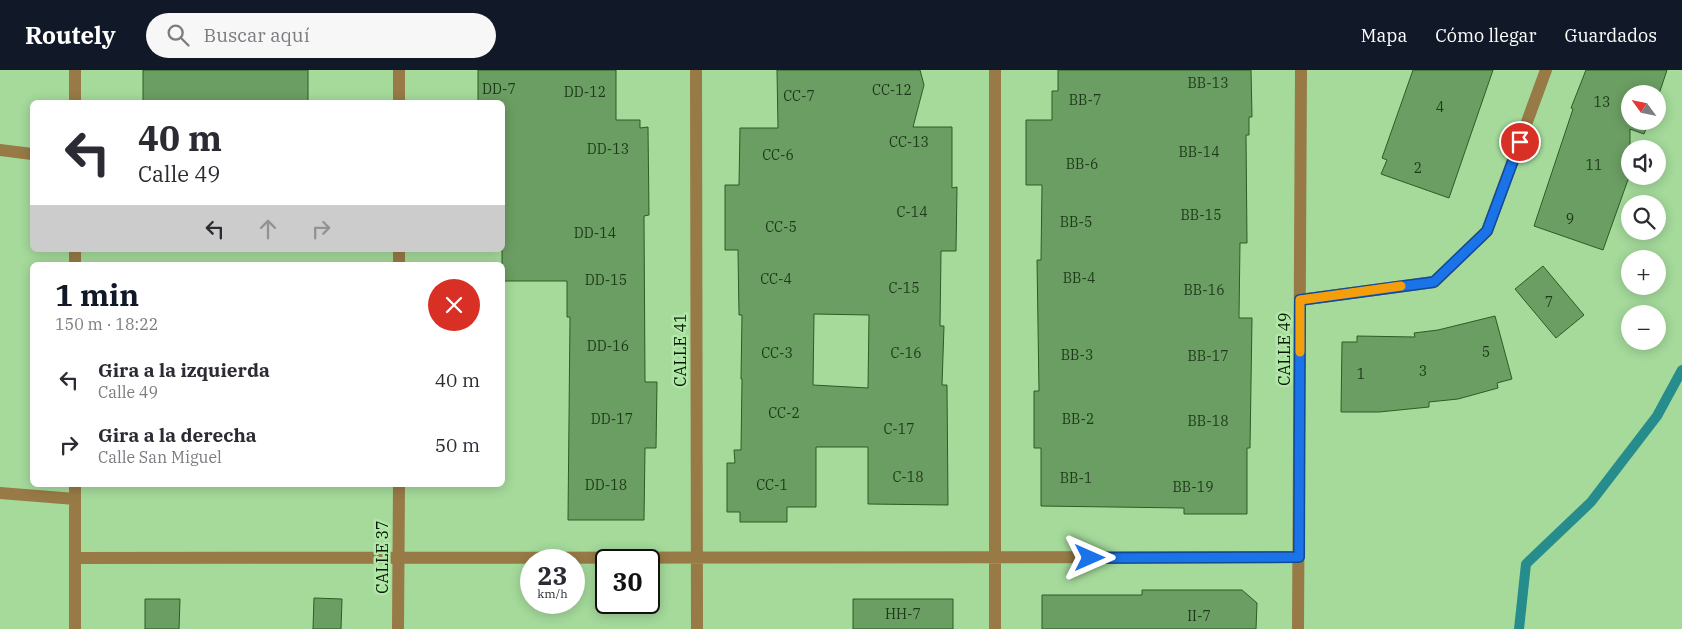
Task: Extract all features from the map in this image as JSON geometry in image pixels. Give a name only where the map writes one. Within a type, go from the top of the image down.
[{"type":"street","points":[[75,100],[76,70]]},
{"type":"street","points":[[399,70],[399,100]]},
{"type":"street","name":"CALLE 41","points":[[696,70],[697,629]]},
{"type":"street","points":[[995,70],[995,629]]},
{"type":"street","name":"CALLE 49","points":[[1298,629],[1301,70]]},
{"type":"street","points":[[1300,300],[1434,282],[1487,231],[1546,70]]},
{"type":"street","points":[[0,150],[30,154]]},
{"type":"street","points":[[75,487],[75,629]]},
{"type":"street","name":"CALLE 37","points":[[398,629],[399,487]]},
{"type":"street","points":[[0,493],[75,499]]},
{"type":"street","points":[[75,558],[996,559],[1299,557]]},
{"type":"building","points":[[143,70],[308,70],[308,100],[143,100]]},
{"type":"building","points":[[478,70],[616,70],[616,120],[640,120],[640,128],[648,127],[649,215],[644,216],[645,382],[657,382],[656,448],[645,448],[644,520],[568,520],[570,317],[567,317],[567,281],[505,281],[505,262],[502,262],[502,252],[505,252],[505,100],[478,100]]},
{"type":"building","points":[[777,70],[920,70],[924,85],[913,127],[952,127],[952,188],[957,187],[956,251],[941,251],[940,326],[944,326],[942,385],[947,385],[948,505],[868,504],[868,447],[816,447],[816,507],[787,507],[787,522],[740,522],[740,512],[727,512],[727,463],[735,463],[734,450],[741,450],[742,315],[739,315],[738,250],[725,250],[725,185],[739,185],[740,128],[778,128]],"holes":[[[814,314],[869,315],[868,388],[813,385]]]},
{"type":"building","points":[[1058,70],[1251,70],[1252,117],[1249,117],[1249,135],[1246,135],[1247,243],[1240,243],[1239,318],[1252,318],[1250,448],[1247,448],[1247,514],[1184,514],[1184,508],[1041,506],[1041,448],[1034,448],[1034,391],[1039,391],[1037,260],[1041,260],[1042,185],[1026,185],[1026,120],[1052,120],[1052,91],[1058,91]]},
{"type":"building","points":[[1413,70],[1493,70],[1449,198],[1381,174],[1387,160],[1382,158]]},
{"type":"building","points":[[1586,70],[1667,70],[1662,85],[1621,85],[1621,130],[1630,130],[1630,140],[1621,140],[1621,185],[1626,185],[1603,250],[1534,226],[1573,109],[1571,108]]},
{"type":"building","points":[[1633,130],[1646,130],[1644,134]]},
{"type":"building","points":[[1543,266],[1584,315],[1556,338],[1515,289]]},
{"type":"building","points":[[1495,316],[1512,379],[1497,383],[1498,388],[1458,399],[1429,402],[1429,407],[1379,412],[1341,412],[1342,342],[1357,342],[1357,336],[1415,337],[1414,333],[1438,330]]},
{"type":"building","points":[[1142,590],[1242,590],[1257,603],[1256,629],[1042,629],[1042,595],[1142,595]]},
{"type":"building","points":[[314,598],[342,599],[341,629],[313,629]]},
{"type":"building","points":[[145,599],[180,599],[179,629],[145,629]]},
{"type":"building","points":[[853,599],[953,599],[953,629],[853,629]]},
{"type":"waterway","points":[[1519,629],[1526,564],[1591,502],[1657,416],[1682,370]]},
{"type":"slow traffic","points":[[1300,352],[1300,300],[1401,286]]},
{"type":"route","points":[[1090,558],[1299,557],[1300,300],[1434,282],[1487,231],[1520,142]]}]
